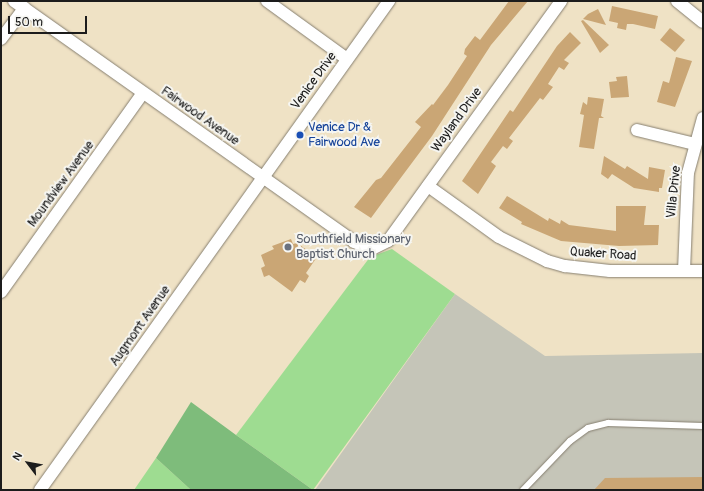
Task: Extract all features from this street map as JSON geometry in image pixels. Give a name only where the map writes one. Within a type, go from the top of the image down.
[{"type":"street","points":[[267,1],[347,59]]},
{"type":"street","name":"Venice Drive","points":[[262,177],[389,1]]},
{"type":"street","name":"Wayland Drive","points":[[372,249],[388,241],[561,1]]},
{"type":"street","points":[[678,1],[703,22]]},
{"type":"street","points":[[1,39],[19,4]]},
{"type":"street","name":"Fairwood Avenue","points":[[19,4],[354,242],[372,249]]},
{"type":"street","name":"Moundview Avenue","points":[[1,292],[144,93]]},
{"type":"street","name":"Villa Drive","points":[[684,271],[685,204],[695,144],[703,118]]},
{"type":"street","points":[[637,130],[695,144]]},
{"type":"street","name":"Augmont Avenue","points":[[40,490],[262,177]]},
{"type":"street","name":"Quaker Road","points":[[428,186],[499,237],[547,261],[565,266],[610,271],[703,271]]},
{"type":"lane","points":[[523,490],[570,441],[588,428],[608,423],[703,426]]},
{"type":"shaded area","points":[[455,294],[545,356],[703,353],[703,490],[315,490]]},
{"type":"green space","points":[[392,249],[455,294],[313,490],[236,435],[370,257]]},
{"type":"green space","points":[[191,402],[313,490],[191,490],[156,458]]},
{"type":"green space","points":[[156,458],[191,490],[134,490]]},
{"type":"building","points":[[509,1],[528,1],[491,45],[432,136],[371,218],[354,207],[376,180],[381,178],[421,127],[415,122],[432,104],[433,105],[448,85],[467,56],[464,54],[465,49],[475,36],[480,40]]},
{"type":"building","points":[[612,6],[658,16],[655,29],[633,24],[627,24],[626,30],[617,28],[618,23],[609,21]]},
{"type":"building","points":[[598,9],[606,25],[583,19],[588,14]]},
{"type":"building","points":[[583,20],[609,45],[600,53],[581,21]]},
{"type":"building","points":[[670,28],[685,40],[675,52],[660,40]]},
{"type":"building","points":[[570,32],[581,43],[564,60],[569,63],[564,70],[559,67],[548,84],[553,87],[543,100],[540,98],[509,138],[513,141],[507,149],[503,146],[491,162],[496,166],[478,194],[462,181],[510,110],[513,112],[557,46]]},
{"type":"building","points":[[676,57],[692,61],[675,107],[657,102],[663,81],[669,83]]},
{"type":"building","points":[[627,76],[629,97],[611,98],[609,82],[617,81],[616,77]]},
{"type":"building","points":[[588,97],[604,99],[601,116],[604,118],[599,118],[594,149],[579,147],[584,115],[580,114],[583,102],[587,105]]},
{"type":"building","points":[[604,156],[625,169],[627,166],[648,179],[649,167],[665,170],[662,188],[659,188],[659,192],[634,188],[612,174],[608,179],[601,174]]},
{"type":"building","points":[[507,196],[548,221],[549,218],[560,224],[561,220],[569,225],[616,231],[616,206],[646,206],[644,225],[659,225],[658,245],[619,246],[561,241],[521,224],[522,222],[499,208]]},
{"type":"building","points":[[291,239],[293,244],[297,243],[317,257],[306,273],[309,276],[305,283],[300,280],[292,292],[269,275],[264,277],[261,268],[265,266],[261,255],[274,249],[272,246]]},
{"type":"building","points":[[703,477],[703,490],[594,490],[605,478]]},
{"type":"place","name":"Venice Dr & Fairwood Ave","points":[[300,135]]},
{"type":"place","name":"Southfield Missionary Baptist Church","points":[[288,247]]}]
